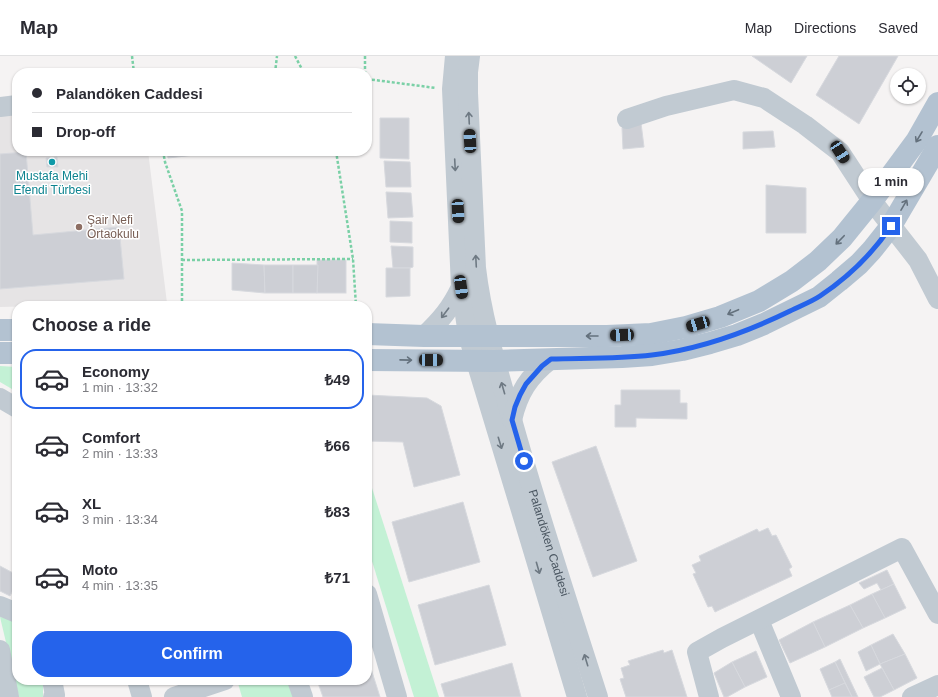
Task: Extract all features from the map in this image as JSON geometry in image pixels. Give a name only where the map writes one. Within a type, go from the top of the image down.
[{"type":"main road","points":[[372,334],[424,336],[607,336],[651,334],[686,327],[720,317],[759,301],[792,281],[818,261],[842,238],[872,201],[917,140],[938,103]]},
{"type":"main road","points":[[372,360],[485,361],[652,355],[710,343],[764,324],[819,296],[859,264],[891,226],[938,146]]},
{"type":"main road","points":[[0,330],[12,330]]},
{"type":"main road","points":[[0,353],[12,353]]},
{"type":"street","name":"Palandöken Caddesi","points":[[455,56],[452,89],[461,287],[478,336],[530,540],[577,697]]},
{"type":"street","name":"Palandöken Caddesi","points":[[470,56],[468,93],[476,268],[480,295],[478,336]]},
{"type":"street","points":[[627,118],[666,106],[734,90],[764,98],[805,125],[840,152],[872,201],[918,260],[938,299]]},
{"type":"street","points":[[0,107],[12,106]]},
{"type":"street","points":[[424,336],[435,326],[454,302],[461,287]]},
{"type":"street","points":[[512,420],[517,401],[526,384],[542,366],[551,359]]},
{"type":"street","name":"Palandöken Caddesi","points":[[485,361],[512,420],[521,454],[598,697]]},
{"type":"street","points":[[0,398],[12,405]]},
{"type":"street","points":[[709,697],[697,652],[902,548],[938,614]]},
{"type":"street","points":[[0,606],[12,611]]},
{"type":"street","points":[[759,620],[791,697]]},
{"type":"street","points":[[372,626],[397,697]]},
{"type":"street","points":[[0,650],[9,697]]},
{"type":"street","points":[[53,685],[55,695],[53,697]]},
{"type":"street","points":[[138,685],[142,697]]},
{"type":"street","points":[[174,697],[210,685]]},
{"type":"street","points":[[299,685],[303,697]]},
{"type":"street","points":[[912,697],[938,685]]},
{"type":"path","points":[[132,56],[133,68]]},
{"type":"path","points":[[276,68],[277,56]]},
{"type":"path","points":[[295,56],[301,68]]},
{"type":"path","points":[[365,56],[365,68]]},
{"type":"path","points":[[372,80],[452,89]]},
{"type":"path","points":[[164,156],[165,162],[182,211],[182,301]]},
{"type":"path","points":[[337,156],[354,259],[356,301]]},
{"type":"path","points":[[182,260],[354,259]]},
{"type":"shaded area","name":"Şair Nefi Ortaokulu","points":[[12,112],[12,156],[149,156],[167,301],[12,301],[12,307],[0,307],[0,114]]},
{"type":"green space","points":[[0,366],[12,367],[12,389],[0,382]]},
{"type":"green space","points":[[372,488],[439,697],[414,697],[372,561]]},
{"type":"green space","points":[[0,617],[8,618],[12,621],[12,668]]},
{"type":"green space","points":[[16,685],[43,685],[43,697],[19,697]]},
{"type":"green space","points":[[238,685],[291,685],[295,697],[242,697]]},
{"type":"building","points":[[752,56],[807,56],[791,83]]},
{"type":"building","points":[[839,56],[898,56],[859,124],[816,95]]},
{"type":"building","points":[[380,118],[409,118],[409,159],[380,158]]},
{"type":"building","points":[[641,123],[644,147],[623,149],[622,128]]},
{"type":"building","points":[[773,131],[775,147],[743,149],[743,132]]},
{"type":"building","points":[[12,153],[12,156],[26,156],[33,235],[119,227],[124,279],[0,289],[0,154]]},
{"type":"building","points":[[168,156],[186,156],[168,158]]},
{"type":"building","name":"Mustafa Mehi Efendi Türbesi","points":[[57,157],[58,167],[47,167],[46,158]]},
{"type":"building","points":[[384,161],[410,162],[411,187],[386,187]]},
{"type":"building","points":[[766,185],[806,188],[806,233],[766,233]]},
{"type":"building","points":[[386,192],[411,193],[413,217],[388,218]]},
{"type":"building","points":[[390,221],[412,222],[412,243],[390,242]]},
{"type":"building","points":[[391,246],[413,247],[413,267],[393,268]]},
{"type":"building","points":[[317,260],[346,260],[346,293],[317,293]]},
{"type":"building","points":[[232,263],[264,265],[265,293],[232,290]]},
{"type":"building","points":[[264,265],[293,265],[293,293],[265,293]]},
{"type":"building","points":[[293,265],[318,265],[317,293],[293,293]]},
{"type":"building","points":[[386,268],[410,268],[410,296],[386,297]]},
{"type":"building","points":[[621,390],[680,390],[680,403],[687,403],[687,419],[636,418],[636,427],[615,427],[615,405],[621,405]]},
{"type":"building","points":[[372,395],[427,398],[441,406],[460,475],[414,487],[403,442],[372,441]]},
{"type":"building","points":[[596,446],[637,561],[593,577],[552,462]]},
{"type":"building","points":[[463,502],[480,562],[409,582],[392,522]]},
{"type":"building","points":[[768,528],[772,536],[776,535],[792,567],[789,569],[792,576],[715,612],[712,606],[708,607],[693,574],[696,573],[692,565],[701,561],[699,556],[757,529],[759,532]]},
{"type":"building","points":[[0,566],[12,572],[12,592],[10,596],[0,591]]},
{"type":"building","points":[[887,570],[894,584],[881,590],[877,583],[864,589],[859,583]]},
{"type":"building","points":[[894,584],[906,608],[885,618],[872,594]]},
{"type":"building","points":[[489,585],[506,645],[435,665],[418,605]]},
{"type":"building","points":[[872,594],[885,618],[863,628],[850,605]]},
{"type":"building","points":[[850,605],[863,628],[825,647],[813,622]]},
{"type":"building","points":[[813,622],[825,647],[790,663],[779,640]]},
{"type":"building","points":[[893,634],[905,654],[880,664],[871,645]]},
{"type":"building","points":[[871,645],[880,664],[866,671],[858,652]]},
{"type":"building","points":[[663,650],[664,653],[672,650],[687,697],[626,697],[620,679],[624,678],[621,668],[630,665],[628,661]]},
{"type":"building","points":[[756,651],[767,677],[745,687],[732,662]]},
{"type":"building","points":[[905,654],[917,678],[894,690],[880,664]]},
{"type":"building","points":[[840,659],[858,697],[852,697],[835,662]]},
{"type":"building","points":[[732,662],[745,687],[727,697],[724,697],[714,673]]},
{"type":"building","points":[[835,662],[845,683],[829,690],[820,669]]},
{"type":"building","points":[[512,663],[521,697],[445,697],[441,684]]},
{"type":"building","points":[[882,668],[894,690],[880,697],[874,697],[864,677]]},
{"type":"building","points":[[372,672],[380,697],[323,697],[319,685],[372,685]]},
{"type":"building","points":[[845,683],[852,697],[832,697],[829,690]]},
{"type":"place","name":"Mustafa Mehi Efendi Türbesi","points":[[52,162]]},
{"type":"place","name":"Şair Nefi Ortaokulu","points":[[79,227]]},
{"type":"route","points":[[524,461],[512,420],[515,407],[526,384],[542,366],[551,359],[652,355],[710,343],[764,324],[819,296],[839,281],[859,264],[885,235],[891,226]]}]
